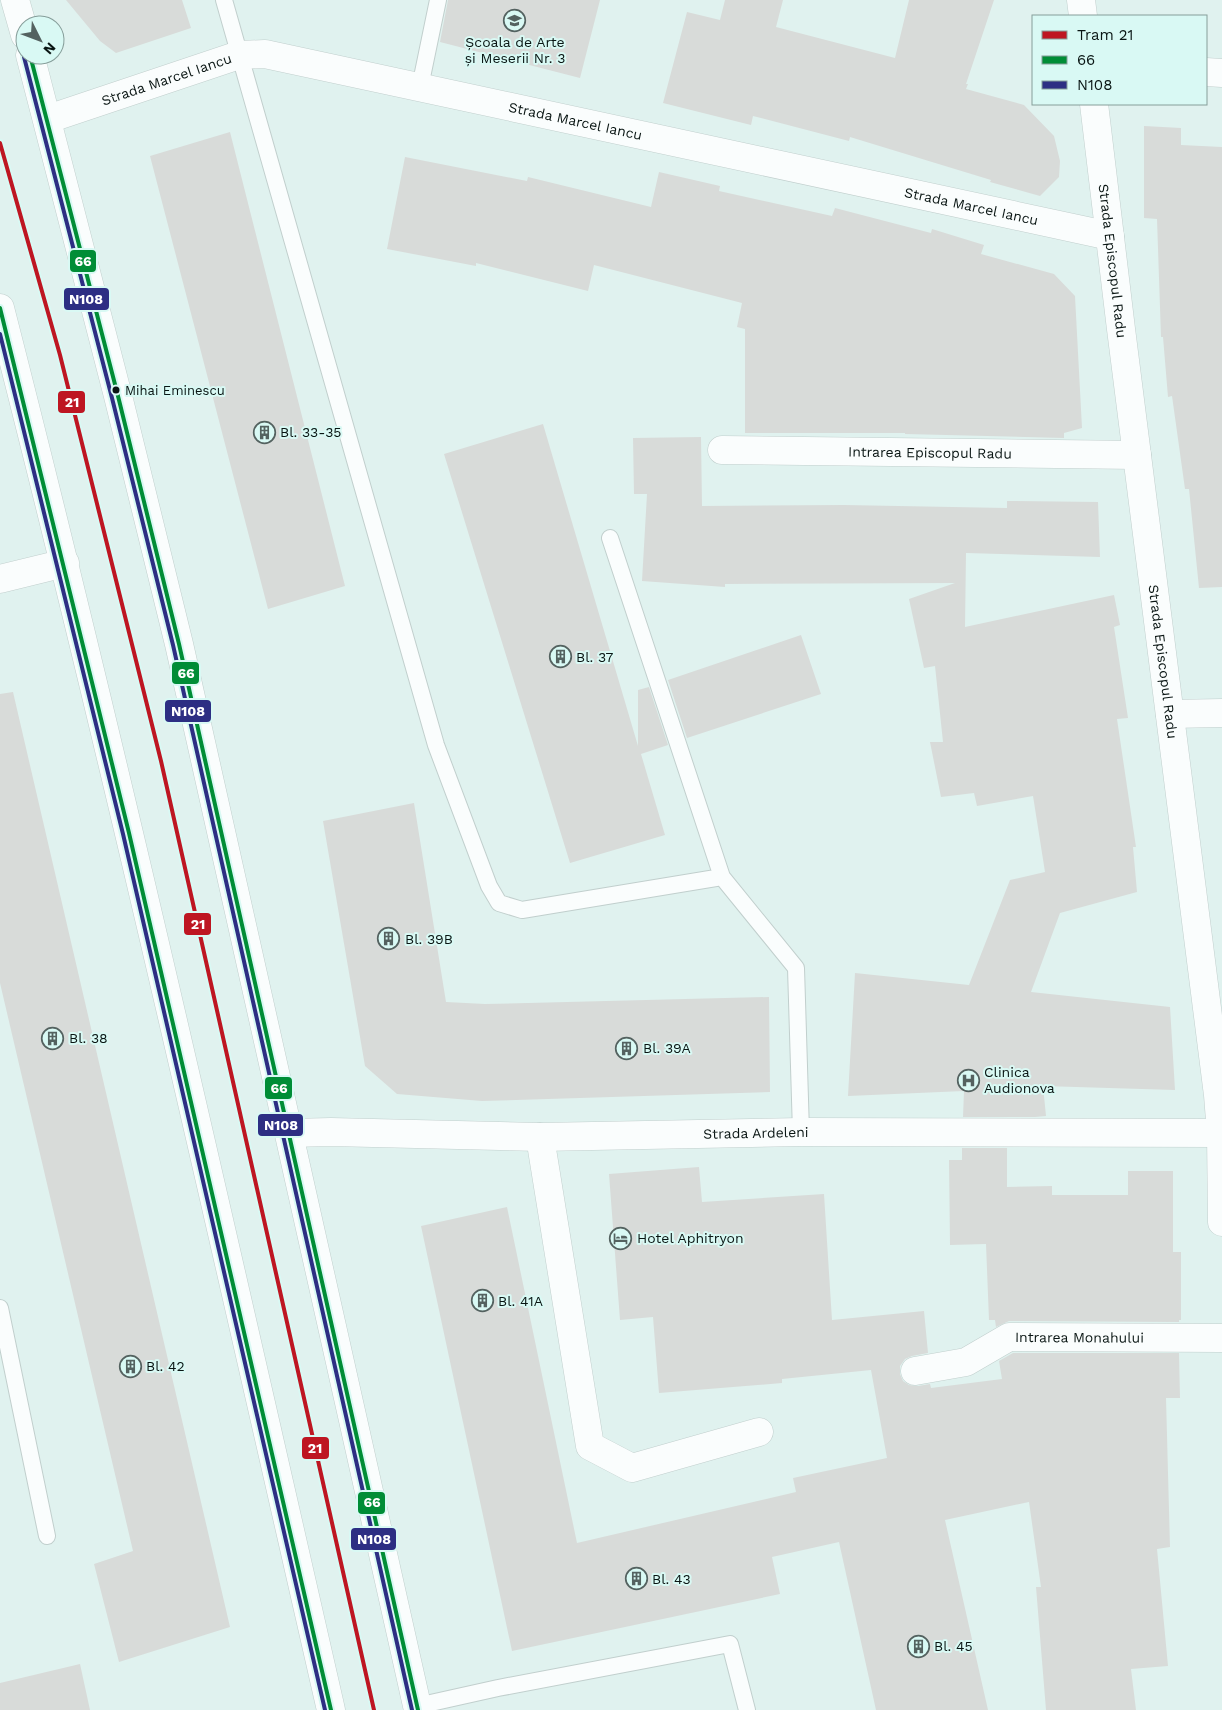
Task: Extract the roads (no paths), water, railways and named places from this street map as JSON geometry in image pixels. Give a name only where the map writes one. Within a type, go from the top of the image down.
[{"type":"street","points":[[15,0],[19,15]]},
{"type":"street","points":[[1081,0],[1083,15]]},
{"type":"street","name":"Strada Marcel Iancu","points":[[48,120],[239,55],[265,54],[1110,236]]},
{"type":"street","points":[[33,65],[118,396],[179,644],[290,1133],[417,1708]]},
{"type":"street","points":[[1207,72],[1222,73]]},
{"type":"street","name":"Strada Episcopul Radu","points":[[1094,105],[1222,1133],[1222,1222]]},
{"type":"street","points":[[0,308],[65,563],[228,1258],[331,1710]]},
{"type":"street","name":"Intrarea Episcopul Radu","points":[[722,450],[1137,455]]},
{"type":"street","points":[[0,580],[65,563]]},
{"type":"street","points":[[1170,714],[1222,713]]},
{"type":"street","name":"Strada Ardeleni","points":[[290,1133],[331,1132],[540,1137],[801,1132],[1222,1133]]},
{"type":"street","points":[[540,1137],[590,1446],[632,1468],[759,1432]]},
{"type":"street","name":"Intrarea Monahului","points":[[915,1371],[966,1362],[1009,1337],[1222,1338]]},
{"type":"lane","points":[[224,0],[436,744],[489,886],[499,903],[522,910],[722,877]]},
{"type":"lane","points":[[420,87],[438,0]]},
{"type":"lane","points":[[610,538],[722,877],[796,968],[801,1132]]},
{"type":"lane","points":[[0,1308],[47,1536]]},
{"type":"lane","points":[[417,1708],[498,1688],[730,1644],[747,1710]]},
{"type":"tram line","name":"21","points":[[0,143],[60,355],[161,761],[374,1710]]},
{"type":"place","name":"Școala de Arte și Meserii Nr. 3","points":[[515,20]]},
{"type":"place","name":"Mihai Eminescu","points":[[116,390]]},
{"type":"place","name":"Bl. 33-35","points":[[264,432]]},
{"type":"place","name":"Bl. 37","points":[[560,657]]},
{"type":"place","name":"Bl. 39B","points":[[389,939]]},
{"type":"place","name":"Bl. 38","points":[[53,1038]]},
{"type":"place","name":"Bl. 39A","points":[[627,1048]]},
{"type":"place","name":"Clinica Audionova","points":[[968,1080]]},
{"type":"place","name":"Hotel Aphitryon","points":[[621,1238]]},
{"type":"place","name":"Bl. 41A","points":[[482,1301]]},
{"type":"place","name":"Bl. 42","points":[[130,1366]]},
{"type":"place","name":"Bl. 43","points":[[636,1579]]},
{"type":"place","name":"Bl. 45","points":[[918,1646]]}]
